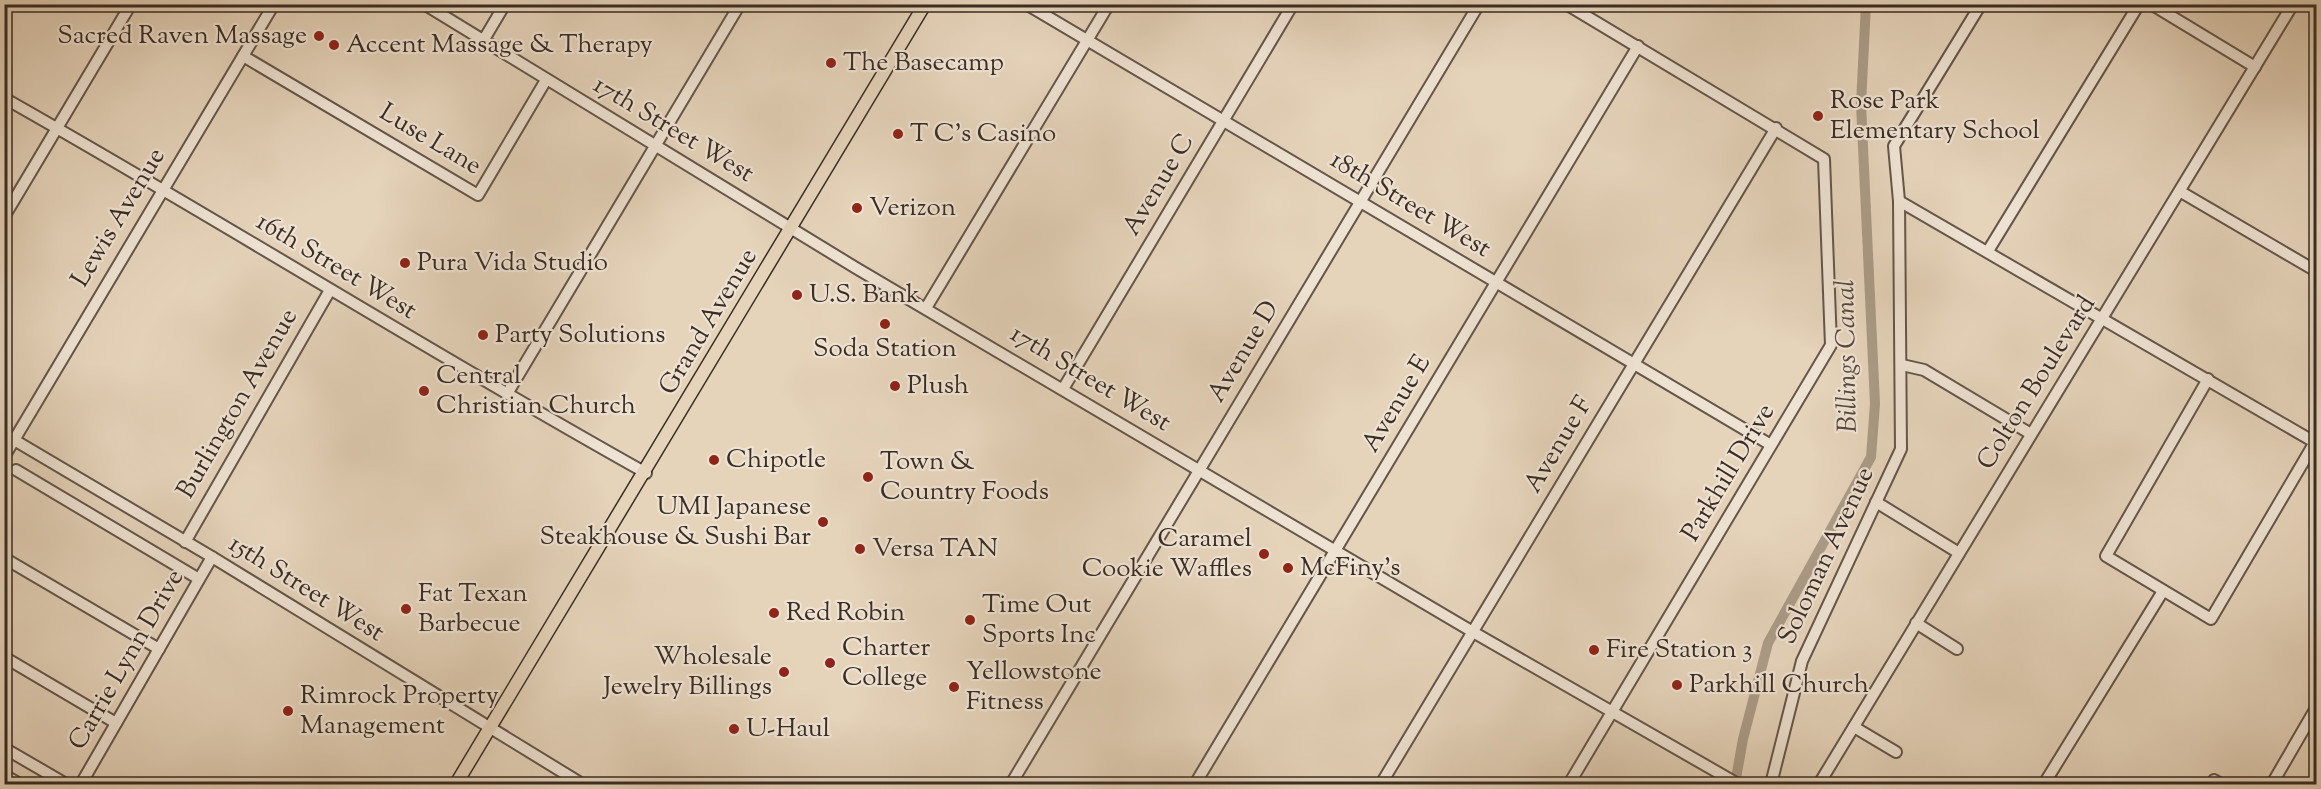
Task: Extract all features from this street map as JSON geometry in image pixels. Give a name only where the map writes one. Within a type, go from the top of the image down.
[{"type":"main road","name":"Grand Avenue","points":[[456,784],[925,4]]},
{"type":"street","points":[[4,217],[131,4]]},
{"type":"street","name":"Lewis Avenue","points":[[4,457],[9,438],[274,4]]},
{"type":"street","name":"17th Street West","points":[[424,4],[546,80],[656,143],[926,308],[1200,471],[1473,632],[1738,784]]},
{"type":"street","points":[[483,41],[505,4]]},
{"type":"street","points":[[507,394],[740,4]]},
{"type":"street","name":"18th Street West","points":[[1026,4],[1771,445]]},
{"type":"street","points":[[926,308],[1109,4]]},
{"type":"street","name":"Avenue C","points":[[1063,389],[1293,4]]},
{"type":"street","name":"Avenue D","points":[[1011,784],[1479,4]]},
{"type":"street","points":[[1566,4],[1776,128]]},
{"type":"street","points":[[1981,4],[1894,146],[1899,201],[1988,251],[2208,379],[2316,443],[2211,619],[2106,556],[2208,379]]},
{"type":"street","points":[[1988,251],[2139,4]]},
{"type":"street","points":[[2151,4],[2255,67]]},
{"type":"street","name":"Colton Boulevard","points":[[1820,784],[2293,4]]},
{"type":"street","name":"Avenue E","points":[[1195,784],[1638,46]]},
{"type":"street","name":"Luse Lane","points":[[243,56],[478,195],[546,80]]},
{"type":"street","name":"16th Street West","points":[[4,98],[162,188],[330,290],[645,473]]},
{"type":"street","name":"Parkhill Drive","points":[[1569,784],[1831,345],[1824,159],[1776,128]]},
{"type":"street","name":"Avenue F","points":[[1381,784],[1776,128]]},
{"type":"street","points":[[2181,192],[2316,271]]},
{"type":"street","name":"Soloman Avenue","points":[[1771,784],[1802,662],[1901,449],[1899,201]]},
{"type":"street","name":"Burlington Avenue","points":[[185,542],[330,290]]},
{"type":"street","points":[[1902,365],[1924,370],[2031,434]]},
{"type":"street","name":"15th Street West","points":[[9,438],[212,557],[582,784]]},
{"type":"street","points":[[16,470],[200,579]]},
{"type":"street","points":[[1876,502],[1959,553]]},
{"type":"street","name":"Carrie Lynn Drive","points":[[81,784],[212,557]]},
{"type":"street","points":[[4,558],[159,649]]},
{"type":"street","points":[[2044,784],[2163,591]]},
{"type":"street","points":[[1916,623],[1957,649]]},
{"type":"street","points":[[4,657],[116,723]]},
{"type":"street","points":[[2272,784],[2316,708]]},
{"type":"street","points":[[1854,727],[1896,752]]},
{"type":"street","points":[[4,748],[66,784]]},
{"type":"street","points":[[4,775],[20,784]]},
{"type":"waterway","name":"Billings Canal","points":[[1735,784],[1743,739],[1768,643],[1871,457],[1875,404],[1861,104],[1866,4]]},
{"type":"place","name":"Sacred Raven Massage","points":[[319,36]]},
{"type":"place","name":"Accent Massage & Therapy","points":[[334,45]]},
{"type":"place","name":"The Basecamp","points":[[831,63]]},
{"type":"place","name":"Rose Park Elementary School","points":[[1818,116]]},
{"type":"place","name":"T C's Casino","points":[[898,134]]},
{"type":"place","name":"Verizon","points":[[857,208]]},
{"type":"place","name":"Pura Vida Studio","points":[[405,263]]},
{"type":"place","name":"U.S. Bank","points":[[797,295]]},
{"type":"place","name":"Soda Station","points":[[885,324]]},
{"type":"place","name":"Party Solutions","points":[[483,335]]},
{"type":"place","name":"Plush","points":[[895,386]]},
{"type":"place","name":"Central Christian Church","points":[[424,391]]},
{"type":"place","name":"Chipotle","points":[[714,460]]},
{"type":"place","name":"Town & Country Foods","points":[[868,477]]},
{"type":"place","name":"UMI Japanese Steakhouse & Sushi Bar","points":[[823,522]]},
{"type":"place","name":"Versa TAN","points":[[860,549]]},
{"type":"place","name":"Caramel Cookie Waffles","points":[[1264,554]]},
{"type":"place","name":"McFiny's","points":[[1288,568]]},
{"type":"place","name":"Fat Texan Barbecue","points":[[406,609]]},
{"type":"place","name":"Red Robin","points":[[774,613]]},
{"type":"place","name":"Time Out Sports Inc","points":[[970,620]]},
{"type":"place","name":"Fire Station 3","points":[[1594,650]]},
{"type":"place","name":"Charter College","points":[[830,663]]},
{"type":"place","name":"Wholesale Jewelry Billings","points":[[784,672]]},
{"type":"place","name":"Parkhill Church","points":[[1677,685]]},
{"type":"place","name":"Yellowstone Fitness","points":[[954,687]]},
{"type":"place","name":"Rimrock Property Management","points":[[288,711]]},
{"type":"place","name":"U-Haul","points":[[734,729]]}]
